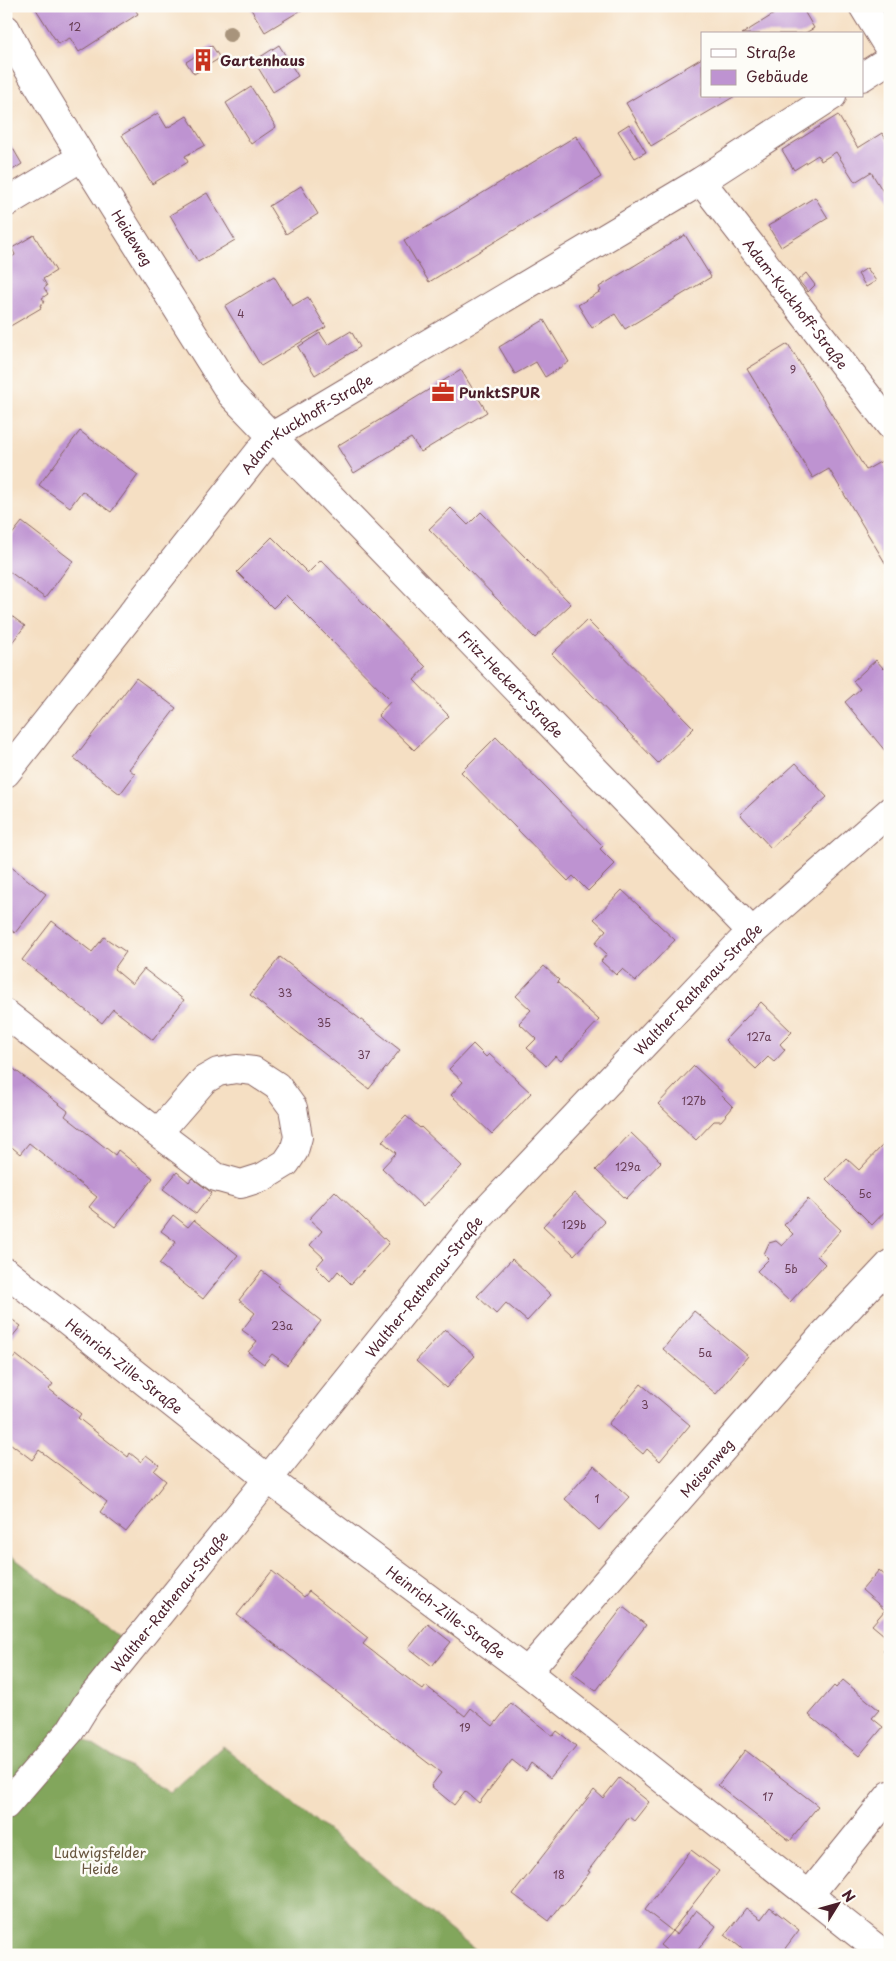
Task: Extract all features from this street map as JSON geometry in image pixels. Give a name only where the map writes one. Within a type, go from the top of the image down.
[{"type":"street","points":[[863,6],[890,50]]},
{"type":"street","name":"Heideweg","points":[[6,29],[82,157],[231,394],[271,437]]},
{"type":"street","points":[[864,76],[890,59]]},
{"type":"street","name":"Adam-Kuckhoff-Straße","points":[[6,773],[271,437],[701,181],[829,98]]},
{"type":"street","points":[[6,203],[82,157]]},
{"type":"street","name":"Adam-Kuckhoff-Straße","points":[[701,181],[890,425]]},
{"type":"street","name":"Fritz-Heckert-Straße","points":[[271,437],[752,932]]},
{"type":"street","name":"Walther-Rathenau-Straße","points":[[6,1805],[70,1731],[88,1702],[478,1219],[752,932],[890,811]]},
{"type":"street","points":[[6,1014],[158,1133],[216,1177],[241,1184],[264,1177],[286,1163],[294,1151],[298,1137],[293,1108],[277,1086],[254,1071],[236,1069],[218,1072],[204,1080],[158,1133]]},
{"type":"street","name":"Meisenweg","points":[[526,1672],[823,1335],[890,1264]]},
{"type":"street","name":"Heinrich-Zille-Straße","points":[[6,1272],[268,1479],[526,1672],[885,1955]]},
{"type":"street","points":[[809,1895],[890,1795]]},
{"type":"green space","name":"Ludwigsfelder Heide","points":[[6,1552],[132,1647],[71,1731],[170,1793],[223,1746],[481,1955],[6,1955]]},
{"type":"building","points":[[34,6],[133,6],[138,14],[79,52],[70,38],[58,44]]},
{"type":"building","points":[[249,6],[308,6],[265,32]]},
{"type":"building","points":[[769,6],[801,6],[814,28],[807,32],[745,32],[774,14]]},
{"type":"building","points":[[279,45],[298,76],[273,92],[254,61]]},
{"type":"building","name":"Gartenhaus","points":[[212,46],[220,58],[194,74],[186,62]]},
{"type":"building","points":[[701,59],[701,98],[732,98],[651,146],[626,103]]},
{"type":"building","points":[[251,87],[276,127],[251,144],[226,103]]},
{"type":"building","points":[[158,113],[167,128],[187,116],[205,145],[185,156],[188,162],[152,184],[122,135]]},
{"type":"building","points":[[838,115],[858,148],[882,133],[890,145],[890,203],[871,172],[855,182],[836,152],[821,161],[818,155],[794,170],[782,150]]},
{"type":"building","points":[[629,124],[646,152],[635,158],[618,131]]},
{"type":"building","points":[[576,136],[601,177],[429,282],[404,241]]},
{"type":"building","points":[[8,140],[22,164],[6,174],[6,141]]},
{"type":"building","points":[[301,186],[318,214],[286,234],[269,206]]},
{"type":"building","points":[[207,193],[235,240],[198,262],[170,215]]},
{"type":"building","points":[[815,197],[828,218],[781,247],[768,226]]},
{"type":"building","points":[[34,235],[56,271],[43,279],[47,286],[44,288],[48,294],[42,298],[45,302],[40,305],[41,308],[7,328],[6,261],[15,255],[12,248]]},
{"type":"building","points":[[685,235],[711,277],[625,329],[615,314],[592,328],[578,305],[601,291],[599,287]]},
{"type":"building","points":[[867,268],[876,281],[866,287],[858,274]]},
{"type":"building","points":[[806,273],[815,285],[808,292],[798,280]]},
{"type":"building","points":[[274,276],[292,306],[308,297],[326,327],[261,366],[225,306]]},
{"type":"building","points":[[544,320],[569,362],[545,377],[536,362],[515,374],[499,347]]},
{"type":"building","points":[[351,331],[360,347],[315,375],[298,347],[320,333],[328,345]]},
{"type":"building","points":[[788,344],[866,470],[882,461],[890,475],[890,571],[829,469],[813,478],[747,369]]},
{"type":"building","points":[[461,370],[487,412],[421,452],[411,438],[354,473],[337,446]]},
{"type":"building","points":[[80,431],[138,475],[111,512],[82,491],[70,507],[39,485]]},
{"type":"building","points":[[451,508],[468,525],[481,512],[571,604],[535,638],[429,529]]},
{"type":"building","points":[[22,522],[73,561],[45,598],[6,569],[6,542]]},
{"type":"building","points":[[272,537],[308,573],[321,560],[426,667],[414,680],[449,716],[414,750],[378,715],[391,701],[322,631],[286,595],[273,608],[237,572]]},
{"type":"building","points":[[6,612],[25,626],[6,650]]},
{"type":"building","points":[[587,620],[694,728],[658,763],[552,654]]},
{"type":"building","points":[[876,660],[884,669],[888,665],[890,668],[890,749],[886,752],[845,702],[860,689],[853,681]]},
{"type":"building","points":[[136,678],[176,708],[129,769],[135,774],[120,794],[74,758]]},
{"type":"building","points":[[496,737],[603,846],[600,849],[615,864],[588,891],[573,876],[568,881],[461,772]]},
{"type":"building","points":[[796,763],[827,797],[771,848],[740,814]]},
{"type":"building","points":[[6,863],[46,894],[15,933],[6,926]]},
{"type":"building","points":[[622,890],[675,940],[636,981],[622,969],[616,975],[601,961],[607,954],[595,943],[606,930],[594,919]]},
{"type":"building","points":[[52,921],[92,952],[104,937],[126,952],[114,969],[132,984],[144,969],[184,1000],[153,1040],[113,1009],[102,1023],[22,960]]},
{"type":"building","points":[[280,957],[400,1050],[369,1089],[250,995]]},
{"type":"building","points":[[544,966],[559,980],[557,982],[599,1020],[561,1061],[555,1056],[546,1066],[527,1048],[536,1039],[519,1023],[531,1010],[516,996]]},
{"type":"building","points":[[761,1002],[792,1032],[780,1044],[785,1050],[774,1062],[768,1057],[756,1069],[725,1040]]},
{"type":"building","points":[[473,1044],[486,1057],[489,1054],[531,1093],[492,1134],[451,1095],[463,1082],[449,1069]]},
{"type":"building","points":[[6,1063],[68,1111],[65,1116],[115,1155],[118,1150],[153,1178],[115,1227],[89,1207],[97,1197],[29,1143],[20,1154],[6,1142]]},
{"type":"building","points":[[694,1066],[723,1093],[721,1095],[733,1107],[721,1121],[714,1121],[696,1140],[658,1104]]},
{"type":"building","points":[[406,1116],[421,1127],[462,1166],[423,1207],[382,1168],[396,1153],[382,1141]]},
{"type":"building","points":[[631,1133],[661,1162],[626,1199],[596,1170]]},
{"type":"building","points":[[883,1145],[890,1151],[890,1206],[872,1225],[826,1179],[846,1158],[859,1170]]},
{"type":"building","points":[[177,1172],[189,1182],[192,1178],[212,1193],[196,1214],[163,1189]]},
{"type":"building","points":[[335,1191],[389,1243],[351,1284],[338,1271],[330,1281],[316,1267],[324,1258],[310,1245],[322,1231],[309,1219]]},
{"type":"building","points":[[574,1193],[605,1222],[574,1255],[543,1226]]},
{"type":"building","points":[[808,1199],[841,1230],[817,1256],[825,1264],[790,1302],[757,1271],[769,1259],[764,1254],[769,1243],[776,1241],[782,1246],[793,1234],[784,1225]]},
{"type":"building","points":[[173,1215],[188,1227],[194,1220],[238,1255],[203,1299],[159,1264],[176,1242],[161,1231]]},
{"type":"building","points":[[512,1259],[551,1295],[527,1321],[506,1303],[496,1314],[477,1296]]},
{"type":"building","points":[[262,1271],[279,1284],[277,1286],[321,1321],[287,1365],[272,1354],[264,1364],[248,1352],[257,1341],[242,1330],[255,1313],[239,1300]]},
{"type":"building","points":[[694,1311],[748,1356],[716,1394],[663,1349]]},
{"type":"building","points":[[6,1317],[21,1326],[6,1344]]},
{"type":"building","points":[[445,1329],[475,1356],[446,1388],[416,1361]]},
{"type":"building","points":[[6,1354],[13,1359],[16,1355],[53,1384],[49,1389],[81,1414],[78,1418],[128,1457],[130,1453],[141,1462],[146,1455],[159,1465],[154,1471],[166,1481],[126,1532],[100,1512],[107,1502],[74,1476],[39,1450],[32,1460],[6,1440],[8,1431],[6,1429]]},
{"type":"building","points":[[641,1384],[690,1425],[660,1461],[647,1449],[643,1454],[608,1424]]},
{"type":"building","points":[[594,1466],[629,1497],[599,1530],[565,1499]]},
{"type":"building","points":[[879,1570],[890,1580],[890,1640],[872,1625],[885,1610],[862,1590]]},
{"type":"building","points":[[272,1571],[304,1597],[309,1591],[368,1638],[363,1644],[423,1690],[426,1686],[465,1716],[471,1708],[493,1726],[511,1703],[553,1736],[557,1731],[576,1746],[550,1778],[531,1763],[526,1771],[512,1760],[479,1803],[465,1791],[454,1805],[431,1786],[441,1773],[237,1615]]},
{"type":"building","points":[[623,1607],[646,1625],[596,1691],[572,1673]]},
{"type":"building","points":[[428,1624],[451,1642],[432,1666],[409,1648]]},
{"type":"building","points":[[890,1643],[890,1657],[883,1650]]},
{"type":"building","points":[[843,1680],[879,1710],[872,1718],[883,1727],[859,1756],[809,1715],[834,1686],[836,1688]]},
{"type":"building","points":[[745,1750],[818,1806],[790,1841],[718,1785]]},
{"type":"building","points":[[619,1778],[649,1802],[634,1821],[629,1817],[588,1871],[590,1872],[549,1921],[513,1894],[594,1790],[603,1798]]},
{"type":"building","points":[[691,1850],[719,1871],[672,1931],[645,1910]]},
{"type":"building","points":[[770,1907],[799,1930],[780,1955],[750,1955],[725,1935],[746,1908],[761,1919]]},
{"type":"building","points":[[696,1910],[716,1926],[694,1955],[662,1955],[666,1950],[660,1945],[672,1931],[677,1935]]},
{"type":"place","name":"Gartenhaus","points":[[203,60]]},
{"type":"place","name":"PunktSPUR","points":[[443,392]]}]
